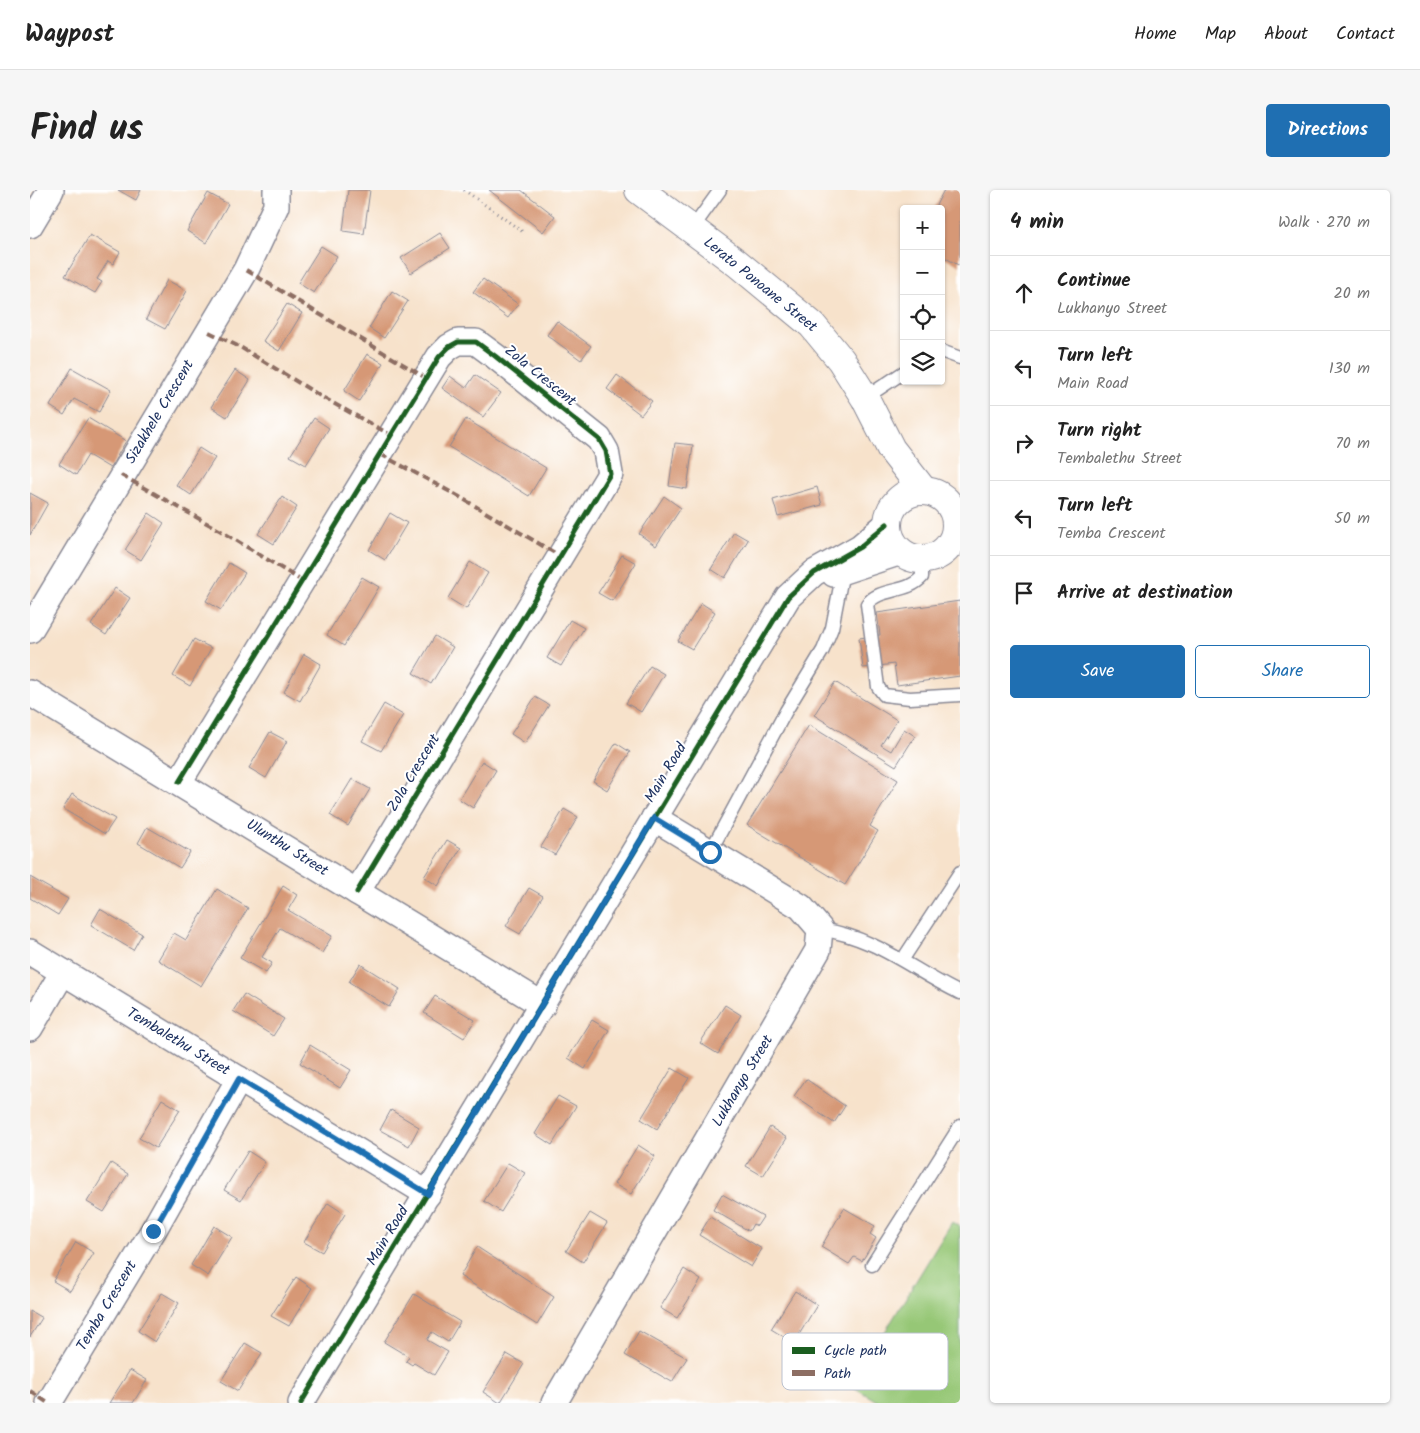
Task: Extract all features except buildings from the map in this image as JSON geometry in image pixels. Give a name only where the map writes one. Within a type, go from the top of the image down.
[{"type":"street","points":[[30,225],[51,190]]},
{"type":"street","name":"Sizakhele Crescent","points":[[30,630],[246,270],[276,206],[276,190]]},
{"type":"street","name":"Lerato Ponoane Street","points":[[639,190],[737,263],[812,325],[830,345],[865,398],[891,449],[923,490]]},
{"type":"street","name":"Zola Crescent","points":[[180,782],[439,357],[448,347],[458,342],[476,342],[599,440],[606,451],[610,474],[357,892]]},
{"type":"street","name":"Lerato Ponoane Street","points":[[890,516],[891,449]]},
{"type":"street","points":[[798,586],[843,571],[932,551],[953,539],[958,519],[951,507],[943,498],[923,490],[905,496],[890,516],[891,539],[932,551]]},
{"type":"street","name":"Main Road","points":[[301,1403],[543,1006],[780,610],[798,586],[814,573],[860,547],[890,516]]},
{"type":"street","name":"Ulunthu Street","points":[[30,692],[180,782],[543,1006]]},
{"type":"street","points":[[654,818],[801,906],[820,929]]},
{"type":"street","name":"Lukhanyo Street","points":[[554,1403],[813,963],[818,950],[820,929]]},
{"type":"street","name":"Tembalethu Street","points":[[30,952],[428,1194]]},
{"type":"street","points":[[30,1028],[63,972]]},
{"type":"street","name":"Temba Crescent","points":[[49,1403],[153,1231],[239,1079]]},
{"type":"lane","points":[[692,229],[720,190]]},
{"type":"lane","points":[[945,352],[960,358]]},
{"type":"lane","points":[[865,398],[900,375]]},
{"type":"lane","points":[[932,551],[919,581],[906,588],[871,598],[867,604],[878,687],[884,695],[895,698],[960,695]]},
{"type":"lane","points":[[710,852],[786,712],[823,650],[834,620],[843,571]]},
{"type":"lane","points":[[903,959],[960,872]]},
{"type":"lane","points":[[820,929],[842,932],[858,938],[903,959],[960,993]]},
{"type":"lane","points":[[872,1265],[960,1126]]},
{"type":"path","points":[[464,190],[524,232]]},
{"type":"green space","points":[[952,1222],[960,1227],[960,1403],[880,1403],[859,1390],[948,1390],[948,1333],[884,1333]]},
{"type":"marked path","points":[[246,270],[426,378]]},
{"type":"marked path","points":[[209,332],[240,347],[322,397],[391,435]]},
{"type":"marked path","points":[[380,454],[458,496],[560,556]]},
{"type":"marked path","points":[[121,475],[221,531],[302,581]]},
{"type":"marked path","points":[[30,1391],[48,1403]]},
{"type":"cycle path","points":[[179,782],[439,357],[449,347],[458,342],[476,342],[599,439],[606,451],[610,474],[357,892]]},
{"type":"cycle path","points":[[301,1403],[788,597],[814,573],[860,547],[887,524]]},
{"type":"route","points":[[153,1231],[239,1079],[428,1194],[543,1006],[589,925],[654,818],[710,852]]}]
